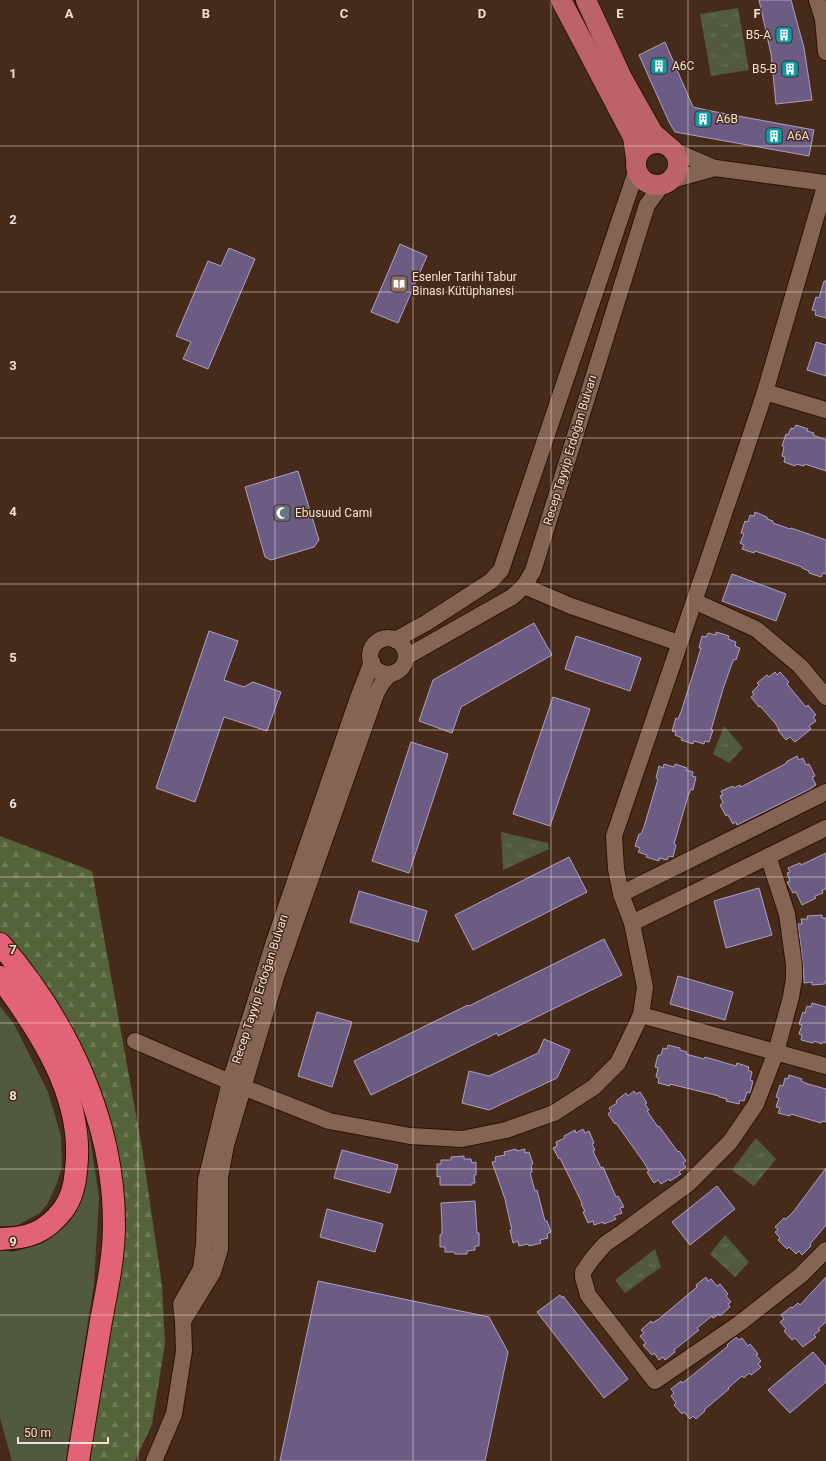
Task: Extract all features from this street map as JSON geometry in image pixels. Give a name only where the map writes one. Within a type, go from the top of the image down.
[{"type":"highway","points":[[0,944],[34,987],[56,1021],[73,1052],[86,1081],[96,1112],[108,1161],[114,1212],[112,1249],[78,1461]]},
{"type":"highway","points":[[0,977],[28,1018],[62,1079],[72,1107],[76,1128],[78,1156],[75,1181],[68,1203],[55,1219],[38,1232],[19,1238],[0,1239]]},
{"type":"main road","name":"Recep Tayyip Erdoğan Bulvarı","points":[[560,0],[634,137],[636,165]]},
{"type":"main road","points":[[586,0],[622,78],[653,133],[671,148],[677,156],[678,162],[676,175],[667,182],[652,185],[640,178],[636,165],[639,152],[649,144],[656,142],[671,148]]},
{"type":"street","points":[[817,0],[823,19],[826,52]]},
{"type":"street","points":[[135,1041],[237,1084],[329,1120],[410,1136],[462,1139],[506,1130],[554,1113],[594,1087],[618,1062],[641,1015],[645,987],[632,922],[622,894],[616,869],[614,836],[764,392],[826,184],[715,168],[671,148]]},
{"type":"street","name":"Recep Tayyip Erdoğan Bulvarı","points":[[394,640],[426,623],[491,581],[501,570],[636,165]]},
{"type":"street","points":[[667,182],[715,168]]},
{"type":"street","name":"Recep Tayyip Erdoğan Bulvarı","points":[[406,657],[512,598],[524,586],[533,571],[647,205],[667,182]]},
{"type":"street","points":[[764,392],[826,410]]},
{"type":"street","points":[[524,586],[571,606],[679,643]]},
{"type":"street","points":[[694,601],[756,629],[800,666],[826,697]]},
{"type":"street","points":[[388,639],[394,640],[401,644],[405,650],[406,657],[400,670],[390,674],[380,672],[375,668],[371,655],[372,649],[376,644],[382,640],[388,639]]},
{"type":"street","name":"Recep Tayyip Erdoğan Bulvarı","points":[[184,1321],[213,1272],[220,1249],[220,1177],[237,1084],[275,939],[372,662]]},
{"type":"street","name":"Recep Tayyip Erdoğan Bulvarı","points":[[154,1461],[174,1414],[184,1351],[184,1321],[181,1304],[200,1269],[204,1245],[206,1180],[237,1084],[376,694],[382,683],[390,674]]},
{"type":"street","points":[[622,894],[826,792]]},
{"type":"street","points":[[632,922],[826,828]]},
{"type":"street","points":[[768,856],[787,914],[794,965],[794,979],[791,997],[776,1052],[756,1104],[730,1142],[688,1184],[605,1244],[583,1272],[583,1277],[588,1295],[654,1382],[740,1323],[801,1275],[826,1250]]},
{"type":"street","points":[[641,1015],[826,1066]]},
{"type":"green space","points":[[738,8],[749,70],[711,76],[700,14]]},
{"type":"green space","points":[[724,726],[743,748],[729,763],[713,754]]},
{"type":"green space","points":[[501,832],[548,843],[549,849],[503,870]]},
{"type":"green space","points":[[0,836],[92,871],[142,1148],[162,1285],[165,1344],[152,1424],[135,1461],[86,1461],[118,1267],[104,1106],[72,1028],[29,961],[0,932]]},
{"type":"green space","points":[[0,1006],[14,1024],[48,1092],[61,1136],[62,1166],[57,1183],[48,1203],[40,1213],[16,1226],[0,1226]]},
{"type":"green space","points":[[87,1119],[99,1197],[94,1284],[66,1461],[12,1461],[0,1418],[0,1250],[13,1252],[43,1243],[70,1221],[87,1178]]},
{"type":"green space","points":[[756,1138],[776,1159],[754,1186],[732,1170]]},
{"type":"green space","points":[[725,1235],[749,1262],[735,1277],[710,1254]]},
{"type":"green space","points":[[655,1249],[661,1267],[625,1293],[615,1280]]},
{"type":"building","points":[[759,0],[791,0],[804,48],[812,100],[776,104],[771,54]]},
{"type":"building","points":[[665,42],[693,107],[814,130],[809,156],[675,132],[639,55]]},
{"type":"building","name":"Esenler Tarihi Tabur Binası Kütüphanesi","points":[[400,244],[427,256],[398,323],[371,312]]},
{"type":"building","points":[[229,248],[255,259],[208,369],[183,359],[191,342],[176,336],[208,261],[221,266]]},
{"type":"building","points":[[824,281],[826,281],[826,318],[815,315],[816,311],[812,310],[816,297],[819,298]]},
{"type":"building","points":[[816,342],[826,345],[826,376],[807,370]]},
{"type":"building","points":[[796,425],[808,429],[807,431],[814,433],[813,435],[826,440],[826,471],[805,464],[804,466],[796,464],[795,466],[784,462],[785,457],[782,456],[784,447],[782,446],[786,434],[788,435],[791,428],[794,429]]},
{"type":"building","name":"Ebusuud Cami","points":[[298,471],[319,540],[314,547],[271,560],[265,557],[245,487]]},
{"type":"building","points":[[755,512],[767,517],[767,519],[773,521],[773,523],[826,540],[826,574],[823,573],[821,577],[809,573],[809,571],[802,567],[755,551],[754,553],[742,549],[744,545],[740,543],[744,534],[741,533],[745,521],[748,522],[750,515],[754,516]]},
{"type":"building","points":[[732,574],[786,594],[776,621],[722,601]]},
{"type":"building","points":[[534,623],[552,655],[461,707],[452,733],[419,721],[433,680]]},
{"type":"building","points":[[209,631],[238,641],[224,680],[244,687],[253,682],[281,692],[267,731],[224,717],[195,802],[156,788]]},
{"type":"building","points":[[716,632],[729,636],[728,639],[736,642],[735,646],[740,648],[736,660],[734,659],[731,666],[723,689],[709,742],[705,741],[704,744],[694,741],[693,744],[681,740],[682,738],[675,735],[676,732],[672,731],[676,718],[678,719],[681,712],[694,671],[701,648],[699,648],[702,636],[706,637],[708,633],[716,635]]},
{"type":"building","points":[[576,636],[641,658],[630,691],[565,669]]},
{"type":"building","points":[[775,672],[777,675],[780,672],[789,682],[787,684],[806,707],[808,705],[816,715],[813,717],[816,721],[809,726],[811,729],[795,742],[790,737],[786,740],[778,730],[779,729],[775,723],[751,697],[754,695],[752,692],[759,685],[757,683],[767,675],[769,677]]},
{"type":"building","points":[[553,697],[590,709],[550,826],[513,814]]},
{"type":"building","points":[[411,742],[448,754],[409,873],[372,861]]},
{"type":"building","points":[[797,756],[799,760],[803,758],[806,765],[809,764],[815,776],[812,777],[816,785],[737,825],[736,822],[733,824],[728,815],[726,816],[720,805],[723,803],[720,796],[723,795],[721,791],[733,786],[734,788],[740,785],[741,787],[787,763],[786,762]]},
{"type":"building","points":[[664,764],[674,767],[675,764],[687,768],[686,770],[693,772],[692,776],[696,777],[693,790],[691,789],[688,796],[674,844],[676,845],[673,857],[669,856],[667,860],[659,858],[659,861],[646,857],[647,855],[638,852],[640,848],[635,846],[639,834],[641,834],[644,827],[658,779],[656,778],[659,766],[663,768]]},
{"type":"building","points":[[826,853],[826,889],[822,890],[823,893],[815,896],[816,898],[802,905],[796,892],[793,893],[787,882],[790,881],[787,873],[790,872],[788,868],[800,863],[801,865]]},
{"type":"building","points":[[569,857],[587,892],[473,950],[455,915]]},
{"type":"building","points":[[759,888],[772,935],[726,948],[714,901]]},
{"type":"building","points":[[359,891],[427,911],[418,942],[350,922]]},
{"type":"building","points":[[822,915],[822,918],[826,918],[826,981],[825,984],[812,985],[812,982],[804,983],[798,924],[802,924],[801,919],[808,919],[807,916]]},
{"type":"building","points":[[604,939],[622,975],[498,1036],[497,1033],[371,1095],[354,1061]]},
{"type":"building","points":[[678,976],[733,992],[725,1020],[670,1004]]},
{"type":"building","points":[[812,1003],[826,1007],[826,1043],[823,1042],[822,1044],[814,1041],[813,1043],[801,1040],[802,1035],[799,1034],[802,1025],[799,1024],[803,1012],[805,1013],[807,1006],[811,1007]]},
{"type":"building","points":[[317,1012],[352,1022],[332,1087],[298,1076]]},
{"type":"building","points":[[544,1039],[570,1050],[557,1078],[489,1110],[462,1103],[469,1071],[489,1076],[538,1053]]},
{"type":"building","points":[[668,1045],[680,1048],[680,1050],[687,1052],[686,1054],[704,1059],[705,1057],[736,1066],[737,1063],[749,1067],[748,1070],[752,1072],[750,1080],[753,1081],[750,1093],[747,1092],[744,1101],[740,1100],[739,1104],[726,1101],[727,1099],[719,1096],[670,1084],[670,1086],[658,1083],[659,1078],[656,1077],[658,1068],[655,1067],[658,1055],[661,1055],[663,1048],[667,1049]]},
{"type":"building","points":[[789,1075],[802,1079],[801,1081],[808,1084],[826,1089],[826,1122],[822,1121],[821,1123],[791,1114],[790,1116],[778,1113],[780,1108],[776,1107],[779,1098],[776,1097],[780,1085],[783,1086],[785,1078],[788,1079]]},
{"type":"building","points":[[634,1091],[636,1094],[640,1092],[647,1103],[645,1104],[649,1110],[647,1111],[686,1161],[683,1163],[686,1167],[679,1172],[681,1174],[670,1181],[669,1179],[661,1184],[658,1180],[654,1183],[647,1172],[649,1171],[645,1164],[608,1114],[611,1111],[609,1108],[617,1103],[616,1101],[626,1093],[628,1096]]},
{"type":"building","points":[[583,1129],[585,1133],[589,1131],[594,1143],[592,1144],[595,1150],[593,1151],[601,1168],[603,1167],[616,1197],[618,1196],[624,1207],[620,1208],[622,1213],[614,1216],[616,1219],[604,1224],[603,1222],[594,1225],[593,1221],[588,1223],[583,1212],[585,1211],[581,1204],[582,1203],[560,1158],[559,1159],[553,1148],[557,1146],[556,1142],[565,1138],[564,1136],[575,1130],[576,1133]]},
{"type":"building","points":[[516,1149],[517,1151],[525,1149],[525,1153],[529,1152],[533,1164],[531,1165],[532,1172],[530,1173],[535,1191],[537,1190],[545,1221],[547,1221],[551,1232],[547,1234],[548,1238],[540,1240],[541,1243],[529,1246],[528,1244],[519,1246],[518,1241],[513,1243],[510,1230],[512,1230],[505,1199],[492,1162],[496,1161],[495,1157],[505,1155],[504,1152]]},
{"type":"building","points":[[342,1150],[398,1165],[390,1193],[334,1178]]},
{"type":"building","points":[[464,1156],[464,1159],[471,1159],[472,1163],[476,1162],[476,1175],[474,1175],[475,1183],[472,1183],[472,1185],[440,1185],[440,1176],[437,1177],[437,1164],[441,1164],[441,1160],[451,1160],[451,1157]]},
{"type":"building","points":[[826,1168],[826,1225],[810,1244],[811,1246],[802,1255],[799,1251],[796,1254],[789,1247],[787,1249],[778,1240],[780,1238],[775,1232],[778,1230],[775,1227],[794,1211]]},
{"type":"building","points":[[717,1186],[735,1209],[690,1245],[672,1222]]},
{"type":"building","points":[[475,1201],[479,1246],[475,1246],[475,1250],[467,1251],[467,1254],[445,1252],[445,1247],[440,1247],[440,1235],[442,1234],[441,1203]]},
{"type":"building","points":[[327,1209],[383,1224],[375,1252],[320,1237]]},
{"type":"building","points":[[706,1277],[708,1281],[711,1279],[717,1286],[720,1284],[728,1294],[726,1296],[731,1302],[728,1304],[730,1307],[720,1316],[719,1314],[713,1318],[712,1316],[697,1328],[699,1330],[674,1350],[675,1352],[665,1360],[663,1357],[659,1360],[654,1353],[652,1355],[643,1345],[646,1343],[640,1336],[644,1333],[641,1330],[651,1321],[652,1323],[659,1319],[697,1287],[696,1285]]},
{"type":"building","points":[[826,1277],[826,1322],[814,1335],[816,1337],[803,1347],[795,1338],[792,1340],[784,1331],[786,1329],[780,1322],[784,1319],[781,1315],[798,1303],[800,1305]]},
{"type":"building","points":[[318,1281],[489,1317],[508,1352],[485,1461],[280,1461]]},
{"type":"building","points":[[560,1295],[562,1298],[563,1296],[628,1379],[604,1398],[537,1312]]},
{"type":"building","points":[[736,1337],[739,1340],[742,1338],[748,1346],[750,1344],[758,1354],[756,1355],[761,1361],[758,1364],[761,1367],[751,1375],[749,1373],[744,1378],[742,1376],[696,1419],[693,1416],[690,1419],[684,1412],[682,1414],[674,1405],[676,1403],[671,1396],[674,1393],[671,1389],[681,1381],[682,1383],[689,1378],[728,1346],[727,1345]]},
{"type":"building","points":[[813,1352],[826,1367],[826,1382],[790,1413],[768,1390]]},
{"type":"place","name":"B5-A","points":[[784,35]]},
{"type":"place","name":"A6C","points":[[659,66]]},
{"type":"place","name":"B5-B","points":[[790,69]]},
{"type":"place","name":"A6B","points":[[703,119]]},
{"type":"place","name":"A6A","points":[[774,136]]},
{"type":"place","name":"Esenler Tarihi Tabur Binası Kütüphanesi","points":[[399,284]]},
{"type":"place","name":"Ebusuud Cami","points":[[282,513]]}]
